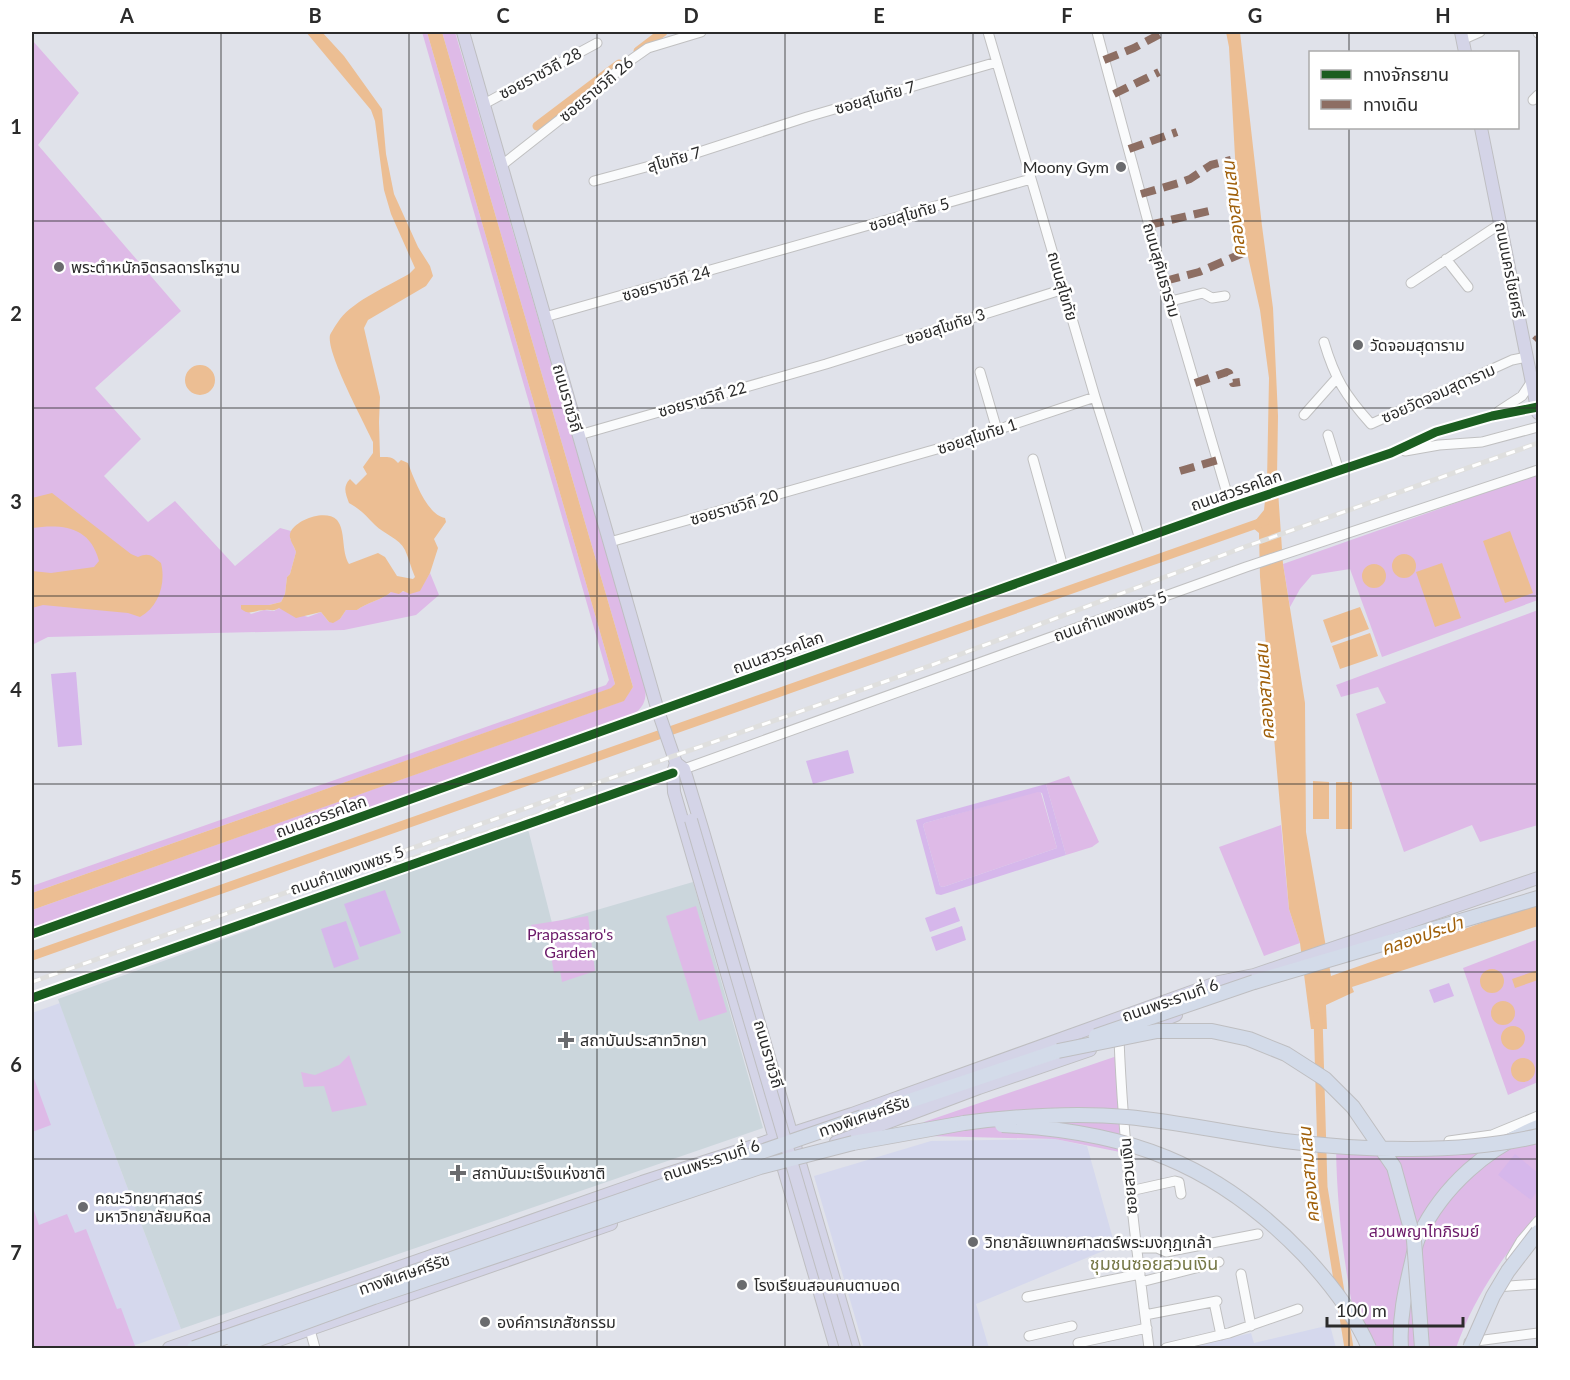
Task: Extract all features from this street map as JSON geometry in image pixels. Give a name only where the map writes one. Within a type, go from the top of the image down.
[{"type":"highway","name":"ทางพิเศษศรีรัช","points":[[194,1348],[1254,982],[1539,898]]},
{"type":"highway","points":[[1058,1051],[1157,1031],[1212,1030],[1249,1039],[1286,1054],[1325,1079],[1353,1107],[1394,1167],[1414,1240],[1422,1348]]},
{"type":"highway","points":[[964,1123],[1049,1114],[1128,1118],[1287,1141],[1367,1148],[1460,1147],[1539,1136]]},
{"type":"highway","name":"ทางพิเศษศรีรัช","points":[[234,1348],[385,1293],[760,1167],[862,1141],[964,1123]]},
{"type":"highway","points":[[964,1123],[1057,1129],[1114,1139],[1150,1150],[1197,1171],[1244,1201],[1284,1235],[1324,1277],[1362,1333],[1369,1348]]},
{"type":"highway","points":[[1401,1348],[1400,1327],[1404,1293],[1418,1239],[1427,1221],[1446,1194],[1492,1150],[1516,1136],[1539,1127]]},
{"type":"highway","points":[[1468,1346],[1508,1271],[1539,1232]]},
{"type":"main road","name":"ถนนราชวิถี","points":[[463,32],[660,715],[793,1133],[854,1348]]},
{"type":"main road","name":"ถนนนครไชยศรี","points":[[1480,129],[1527,357],[1534,373],[1538,408]]},
{"type":"main road","name":"ถนนราชวิถี","points":[[677,772],[674,792],[836,1348]]},
{"type":"main road","points":[[677,772],[680,789],[846,1348]]},
{"type":"main road","name":"ถนนพระรามที่ 6","points":[[169,1348],[642,1182],[852,1114],[1218,982],[1254,975],[1539,878]]},
{"type":"main road","name":"ถนนพระรามที่ 6","points":[[256,1348],[799,1157],[979,1088],[1119,1040],[1181,1012],[1221,998],[1254,975]]},
{"type":"main road","points":[[763,1101],[772,1104],[781,1094]]},
{"type":"main road","points":[[568,1208],[665,1204]]},
{"type":"main road","points":[[512,1228],[521,1256]]},
{"type":"main road","points":[[822,1302],[839,1296]]},
{"type":"street","name":"ซอยราชวิถี 26","points":[[502,165],[648,48],[700,32]]},
{"type":"street","name":"ถนนสุโขทัย","points":[[988,32],[1095,397],[1140,539]]},
{"type":"street","name":"ถนนสุคันธาราม","points":[[1097,32],[1171,302],[1235,505]]},
{"type":"street","points":[[1463,41],[1480,32]]},
{"type":"street","name":"ซอยราชวิถี 28","points":[[484,104],[597,43]]},
{"type":"street","name":"ซอยสุโขทัย 7","points":[[753,135],[997,62]]},
{"type":"street","name":"สุโขทัย 7","points":[[594,182],[753,135]]},
{"type":"street","name":"ซอยสุโขทัย 5","points":[[786,249],[1031,179]]},
{"type":"street","points":[[1411,283],[1500,224]]},
{"type":"street","name":"ซอยราชวิถี 24","points":[[545,317],[786,249]]},
{"type":"street","points":[[1446,259],[1468,287]]},
{"type":"street","name":"ซอยสุโขทัย 3","points":[[826,364],[1064,289]]},
{"type":"street","points":[[1171,302],[1203,293],[1212,298],[1225,296]]},
{"type":"street","name":"ซอยวัดจอมสุดาราม","points":[[1324,342],[1336,379],[1371,424],[1512,360],[1527,357]]},
{"type":"street","name":"ซอยราชวิถี 22","points":[[579,435],[826,364]]},
{"type":"street","points":[[980,372],[997,430]]},
{"type":"street","points":[[1492,416],[1522,396],[1534,373]]},
{"type":"street","points":[[1304,415],[1336,379]]},
{"type":"street","name":"ซอยสุโขทัย 1","points":[[858,471],[997,430],[1095,397]]},
{"type":"street","name":"ถนนสวรรคโลก","points":[[32,934],[660,715],[1140,539],[1391,453],[1436,432],[1492,416],[1538,408]]},
{"type":"street","name":"ถนนสวรรคโลก","points":[[1391,453],[1438,445],[1482,442],[1539,427]]},
{"type":"street","points":[[1328,435],[1339,471]]},
{"type":"street","points":[[1033,459],[1064,567]]},
{"type":"street","name":"ถนนกำแพงเพชร 5","points":[[32,998],[677,772],[1246,567],[1539,470]]},
{"type":"street","name":"ซอยราชวิถี 20","points":[[610,542],[858,471]]},
{"type":"street","name":"ซอยสวนเงิน","points":[[1119,1040],[1122,1108],[1130,1191],[1149,1348]]},
{"type":"street","points":[[1430,1147],[1435,1143],[1492,1135],[1539,1116]]},
{"type":"street","points":[[1130,1191],[1175,1181],[1179,1182],[1181,1194]]},
{"type":"street","points":[[1468,1346],[1492,1288],[1521,1241],[1539,1221]]},
{"type":"street","points":[[1136,1248],[1157,1248],[1166,1252],[1258,1234]]},
{"type":"street","points":[[1027,1296],[1140,1278],[1220,1262]]},
{"type":"street","points":[[1241,1274],[1251,1326]]},
{"type":"street","points":[[1492,1288],[1539,1284]]},
{"type":"street","points":[[1145,1315],[1215,1301],[1221,1335]]},
{"type":"street","points":[[1166,1348],[1221,1335],[1298,1309]]},
{"type":"street","points":[[1029,1336],[1072,1326]]},
{"type":"street","points":[[1078,1343],[1147,1328]]},
{"type":"street","points":[[310,1330],[315,1348]]},
{"type":"street","points":[[1468,1346],[1539,1333]]},
{"type":"shaded area","points":[[306,32],[322,32],[344,56],[382,109],[386,154],[394,194],[433,276],[426,286],[368,320],[364,328],[380,397],[380,457],[390,457],[398,463],[401,460],[408,463],[427,503],[438,515],[445,518],[446,522],[434,539],[438,548],[430,573],[420,591],[410,594],[403,591],[399,594],[391,592],[357,610],[346,610],[340,619],[333,623],[329,622],[321,612],[296,618],[279,608],[250,612],[241,609],[241,605],[269,605],[281,602],[296,552],[290,539],[291,531],[306,519],[319,515],[326,515],[337,520],[343,535],[349,564],[378,553],[385,557],[397,576],[413,579],[415,577],[402,546],[349,503],[345,491],[346,485],[350,479],[356,485],[367,474],[363,467],[373,453],[373,442],[339,371],[330,344],[330,335],[346,312],[372,294],[409,274],[415,268],[391,214],[384,190],[375,121],[371,110]]},
{"type":"shaded area","points":[[427,32],[442,32],[633,687],[624,701],[32,910],[32,893],[611,688],[615,684]]},
{"type":"shaded area","points":[[1226,32],[1240,32],[1273,308],[1278,416],[1277,476],[1283,564],[1305,703],[1306,832],[1331,976],[1538,903],[1538,926],[1352,987],[1354,992],[1326,1005],[1327,1029],[1311,1029],[1300,943],[1289,909],[1260,577],[1259,533],[1253,528],[1255,521],[1264,510],[1267,481],[1269,378],[1260,310],[1238,212],[1229,47]]},
{"type":"shaded area","points":[[200,365],[206,366],[214,374],[214,386],[206,394],[200,395],[194,394],[186,386],[185,380],[186,374],[194,366]]},
{"type":"shaded area","points":[[52,493],[131,554],[138,557],[150,556],[161,563],[160,594],[147,613],[140,617],[128,613],[43,605],[32,608],[32,571],[51,573],[94,567],[99,561],[95,549],[82,534],[64,527],[32,528],[32,498]]},
{"type":"shaded area","points":[[1510,531],[1533,593],[1505,603],[1483,541]]},
{"type":"shaded area","points":[[1404,554],[1413,557],[1416,566],[1413,575],[1404,578],[1395,575],[1392,566],[1395,557]]},
{"type":"shaded area","points":[[1442,563],[1461,618],[1435,627],[1416,572]]},
{"type":"shaded area","points":[[1374,564],[1383,567],[1386,576],[1383,585],[1374,588],[1365,585],[1362,576],[1365,567]]},
{"type":"shaded area","points":[[1360,607],[1369,629],[1331,643],[1323,620]]},
{"type":"shaded area","points":[[1370,633],[1378,656],[1340,669],[1332,646]]},
{"type":"shaded area","points":[[76,672],[82,745],[58,747],[51,674]]},
{"type":"shaded area","points":[[848,750],[854,773],[813,784],[806,761]]},
{"type":"shaded area","points":[[1313,781],[1329,782],[1329,819],[1313,819]]},
{"type":"shaded area","points":[[1336,782],[1352,782],[1352,829],[1336,829]]},
{"type":"shaded area","points":[[1046,784],[1066,855],[941,895],[936,894],[916,820]],"holes":[[[1038,792],[1042,793],[1057,848],[943,887],[940,886],[923,825],[925,823]]]},
{"type":"shaded area","points":[[528,829],[552,923],[693,882],[763,1128],[181,1329],[58,999]]},
{"type":"shaded area","points":[[385,890],[401,933],[360,947],[344,904]]},
{"type":"shaded area","points":[[955,907],[960,921],[930,932],[925,918]]},
{"type":"shaded area","points":[[346,921],[359,959],[334,968],[321,929]]},
{"type":"shaded area","points":[[962,926],[966,940],[936,951],[931,937]]},
{"type":"shaded area","points":[[1492,969],[1501,972],[1504,981],[1501,990],[1492,993],[1483,990],[1480,981],[1483,972]]},
{"type":"shaded area","points":[[1538,970],[1538,980],[1515,988],[1512,979]]},
{"type":"shaded area","points":[[1449,983],[1454,996],[1434,1003],[1429,990]]},
{"type":"shaded area","points":[[1503,1001],[1512,1004],[1515,1013],[1512,1022],[1503,1025],[1494,1022],[1491,1013],[1494,1004]]},
{"type":"shaded area","name":"คณะวิทยาศาสตร์ มหาวิทยาลัยมหิดล","points":[[60,1003],[181,1329],[127,1348],[32,1348],[32,1013]]},
{"type":"shaded area","points":[[1513,1026],[1522,1029],[1525,1038],[1522,1047],[1513,1050],[1504,1047],[1501,1038],[1504,1029]]},
{"type":"shaded area","points":[[1523,1058],[1532,1061],[1535,1070],[1532,1079],[1523,1082],[1514,1079],[1511,1070],[1514,1061]]},
{"type":"shaded area","name":"วิทยาลัยแพทยศาสตร์พระมงกุฎเกล้า","points":[[1055,1139],[1087,1146],[1115,1246],[976,1304],[989,1348],[864,1348],[814,1176],[931,1141]]},
{"type":"shaded area","points":[[1515,1154],[1538,1173],[1538,1190],[1531,1200],[1498,1175]]},
{"type":"shaded area","points":[[1330,1325],[1336,1348],[1187,1348],[1251,1333],[1254,1343]]},
{"type":"green space","points":[[422,32],[427,32],[615,684],[612,688],[32,893],[32,886],[606,685],[609,680]]},
{"type":"green space","points":[[442,32],[455,32],[645,687],[645,700],[636,712],[620,721],[32,928],[32,910],[623,701],[633,687]]},
{"type":"green space","points":[[32,40],[79,93],[38,145],[181,311],[95,388],[141,439],[104,476],[148,522],[175,501],[235,566],[280,528],[291,531],[290,538],[296,552],[290,574],[287,577],[285,594],[281,602],[269,605],[242,605],[251,614],[264,610],[274,611],[279,608],[308,617],[321,612],[329,622],[340,619],[346,610],[357,610],[391,592],[419,591],[430,573],[439,595],[416,615],[344,630],[48,637],[32,645]]},
{"type":"green space","points":[[1538,474],[1538,600],[1382,657],[1350,569],[1312,575],[1300,589],[1290,607],[1283,564]]},
{"type":"green space","points":[[1538,610],[1538,825],[1480,842],[1472,825],[1404,852],[1356,714],[1386,703],[1378,687],[1341,697],[1336,685]]},
{"type":"green space","points":[[1069,776],[1099,842],[1092,847],[1066,855],[1046,784]]},
{"type":"green space","points":[[1038,791],[1041,793],[1057,848],[943,887],[940,886],[923,825],[925,823]]},
{"type":"green space","points":[[1281,825],[1289,909],[1300,943],[1264,956],[1219,847]]},
{"type":"green space","points":[[696,906],[727,1012],[699,1021],[666,916]]},
{"type":"green space","name":"Prapassaro's Garden","points":[[588,916],[595,971],[562,982],[560,971],[554,973],[548,938],[536,941],[531,925]]},
{"type":"green space","points":[[1538,939],[1538,1082],[1508,1095],[1463,968]]},
{"type":"green space","points":[[349,1055],[367,1105],[332,1112],[324,1086],[304,1087],[301,1072],[315,1075],[339,1065]]},
{"type":"green space","points":[[1117,1056],[1120,1152],[1055,1139],[928,1136],[924,1122]]},
{"type":"green space","points":[[32,1073],[51,1125],[32,1132]]},
{"type":"green space","name":"สวนพญาไทภิรมย์","points":[[1538,1142],[1538,1215],[1513,1246],[1481,1294],[1471,1311],[1456,1348],[1361,1348],[1343,1249],[1336,1147]]},
{"type":"green space","points":[[32,1205],[39,1225],[67,1214],[75,1233],[86,1229],[117,1309],[121,1308],[135,1346],[127,1348],[32,1348]]},
{"type":"waterway","points":[[638,51],[663,32]]},
{"type":"waterway","points":[[537,126],[619,64]]},
{"type":"waterway","points":[[32,956],[1265,521]]},
{"type":"waterway","name":"คลองสามเสน","points":[[1318,1017],[1323,1187],[1349,1348]]},
{"type":"railway","points":[[32,982],[932,665],[1239,549],[1538,443]]},
{"type":"railway","points":[[387,867],[540,814],[569,799]]},
{"type":"marked path","points":[[1104,60],[1134,48],[1164,32]]},
{"type":"marked path","points":[[1114,94],[1159,72]]},
{"type":"marked path","points":[[1129,149],[1177,132]]},
{"type":"marked path","points":[[1141,194],[1190,179],[1211,165],[1231,160]]},
{"type":"marked path","points":[[1149,225],[1213,210]]},
{"type":"marked path","points":[[1165,281],[1199,272],[1243,253]]},
{"type":"marked path","points":[[1535,341],[1538,338]]},
{"type":"marked path","points":[[1195,383],[1227,372],[1233,383],[1240,382]]},
{"type":"marked path","points":[[1180,471],[1218,460]]},
{"type":"cycle path","points":[[32,934],[1231,507],[1391,453],[1436,432],[1492,416],[1538,407]]},
{"type":"cycle path","points":[[32,998],[673,773]]},
{"type":"place","name":"Moony Gym","points":[[1121,167]]},
{"type":"place","name":"พระตำหนักจิตรลดารโหฐาน","points":[[59,267]]},
{"type":"place","name":"วัดจอมสุดาราม","points":[[1358,345]]},
{"type":"place","name":"สถาบันประสาทวิทยา","points":[[566,1040]]},
{"type":"place","name":"สถาบันมะเร็งแห่งชาติ","points":[[458,1173]]},
{"type":"place","name":"คณะวิทยาศาสตร์ มหาวิทยาลัยมหิดล","points":[[83,1207]]},
{"type":"place","name":"วิทยาลัยแพทยศาสตร์พระมงกุฎเกล้า","points":[[973,1242]]},
{"type":"place","name":"โรงเรียนสอนคนตาบอด","points":[[742,1285]]},
{"type":"place","name":"องค์การเภสัชกรรม","points":[[485,1322]]},
{"type":"district","name":"ชุมชนซอยสวนเงิน","points":[[1154,1264]]},
{"type":"water label","name":"คลองประปา","points":[[1422,936]]}]
